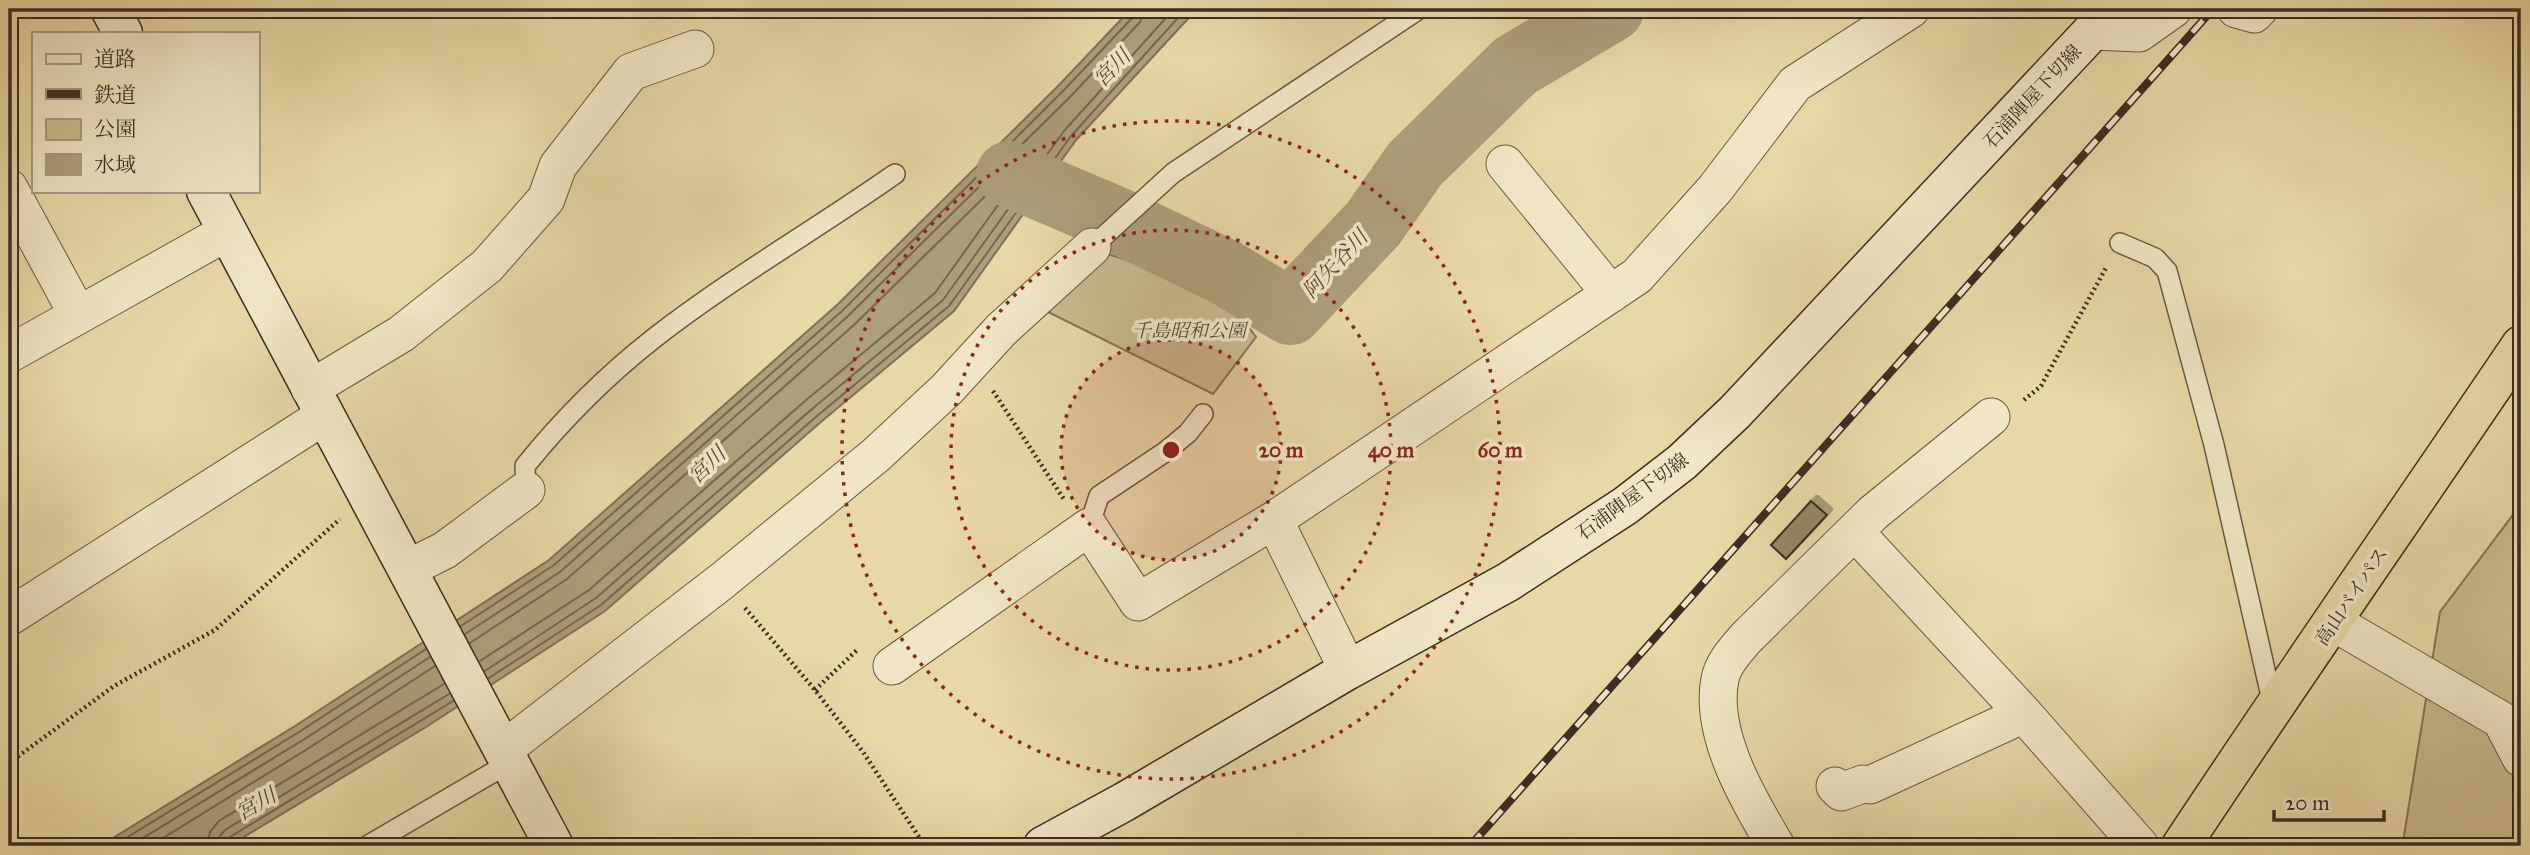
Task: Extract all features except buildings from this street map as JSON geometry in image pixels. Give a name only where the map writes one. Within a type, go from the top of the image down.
[{"type":"highway","name":"高山バイパス","points":[[2181,846],[2273,706],[2521,345]]},
{"type":"main road","points":[[110,9],[122,32]]},
{"type":"main road","name":"石浦陣屋下切線","points":[[1042,846],[1124,802],[1348,670],[1508,582],[1625,506],[1682,462],[1735,412],[2103,20]]},
{"type":"main road","points":[[207,192],[554,846]]},
{"type":"street","points":[[892,666],[1087,529],[1138,602],[1274,520],[1637,276],[1715,189],[1795,84],[1911,9]]},
{"type":"street","points":[[2103,20],[2139,33],[2174,9]]},
{"type":"street","points":[[2236,9],[2254,14],[2259,9]]},
{"type":"street","points":[[9,617],[317,402],[486,266],[545,199],[558,166],[631,72],[695,49]]},
{"type":"street","points":[[1505,164],[1611,294]]},
{"type":"street","points":[[9,188],[78,315]]},
{"type":"street","points":[[9,354],[227,232]]},
{"type":"street","points":[[503,750],[722,581],[876,456],[947,390],[1001,330],[1092,247]]},
{"type":"street","points":[[1776,846],[1744,792],[1731,759],[1722,720],[1720,678],[1728,660],[1746,638],[1874,513],[1991,417]]},
{"type":"street","points":[[412,579],[445,550],[526,490]]},
{"type":"street","points":[[1274,520],[1348,670]]},
{"type":"street","points":[[1855,532],[2024,714],[2140,846]]},
{"type":"street","points":[[2333,622],[2501,720],[2521,758]]},
{"type":"street","points":[[1835,786],[1841,792],[1863,784],[1870,785],[2024,714]]},
{"type":"lane","points":[[1092,247],[1173,173],[1419,9]]},
{"type":"lane","points":[[526,490],[525,466],[560,424],[653,339],[754,267],[895,174]]},
{"type":"lane","points":[[2120,243],[2155,258],[2167,271],[2214,444],[2273,706]]},
{"type":"lane","points":[[1087,529],[1099,496],[1165,452],[1188,433],[1203,414]]},
{"type":"lane","points":[[367,846],[503,750]]},
{"type":"path","points":[[1991,417],[2004,418],[2041,386],[2120,243]]},
{"type":"path","points":[[974,361],[1087,529]]},
{"type":"path","points":[[9,763],[114,686],[215,630],[346,514]]},
{"type":"path","points":[[722,581],[863,752],[925,846]]},
{"type":"path","points":[[814,690],[864,643]]},
{"type":"green space","name":"千島昭和公園","points":[[1104,253],[1220,289],[1256,337],[1213,394],[1044,310]]},
{"type":"green space","points":[[2521,504],[2521,846],[2406,846],[2403,842],[2440,612]]},
{"type":"water","name":"宮川","points":[[1131,9],[1197,9],[1076,140],[954,311],[822,421],[605,611],[426,727],[229,846],[100,846],[295,726],[549,560],[837,305],[1060,84]]},
{"type":"waterway","name":"阿矢谷川","points":[[1009,174],[1117,220],[1225,272],[1290,312],[1373,224],[1415,164],[1515,66],[1611,9]]},
{"type":"railway","points":[[1470,846],[2213,9]]}]
